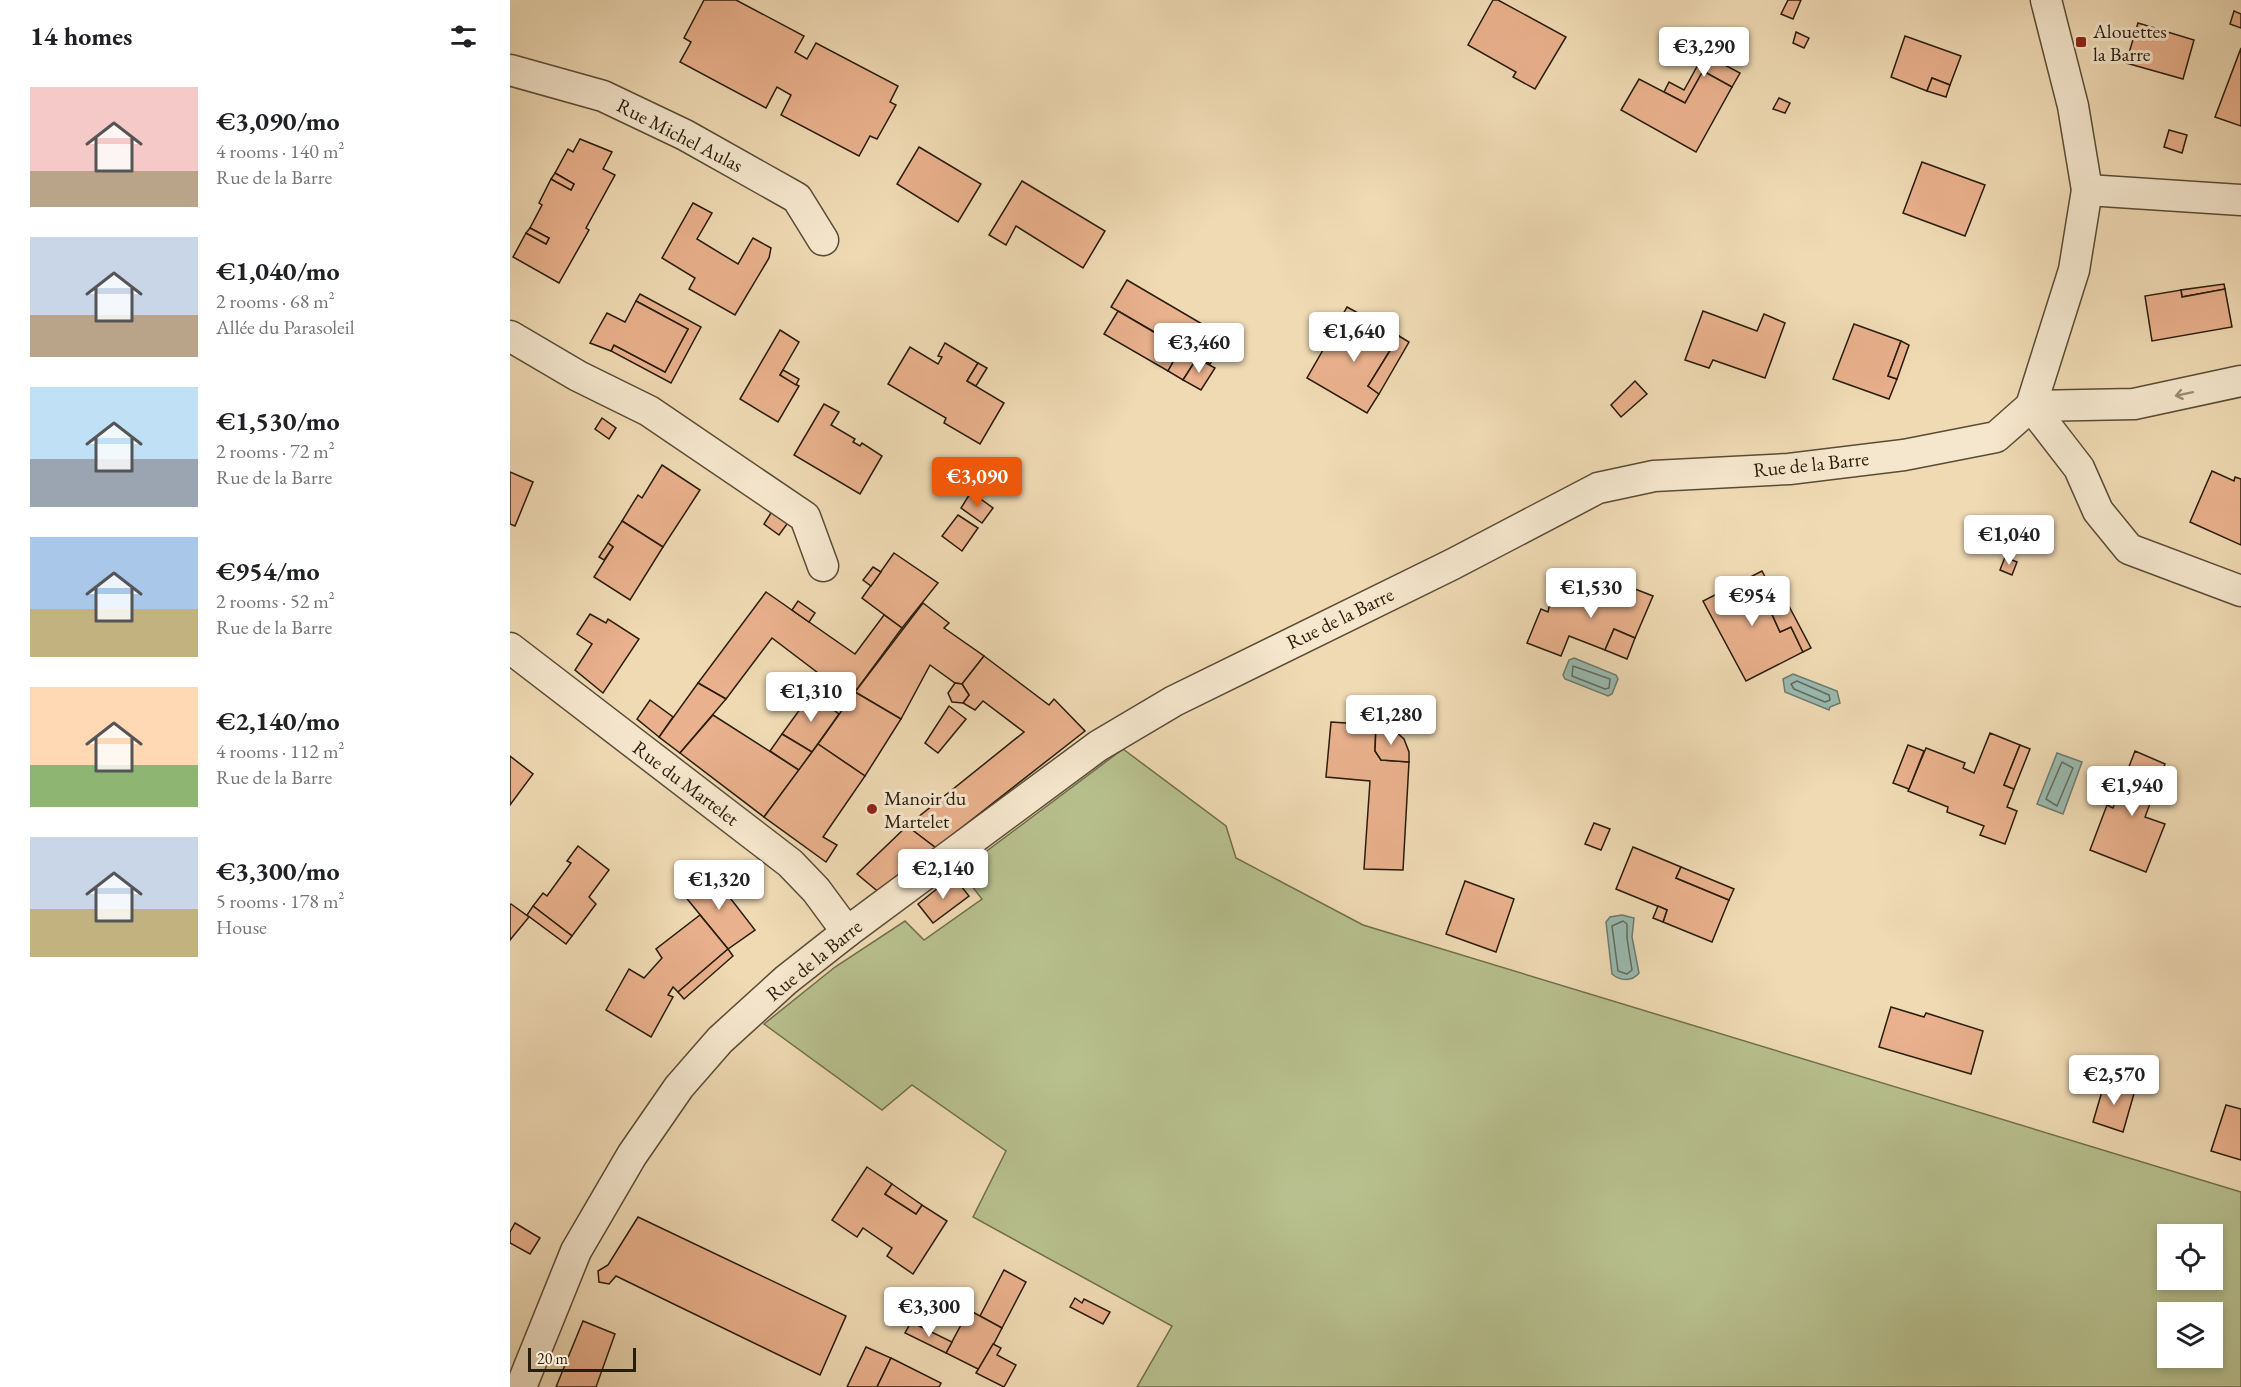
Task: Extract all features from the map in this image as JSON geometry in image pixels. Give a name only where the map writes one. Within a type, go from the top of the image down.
[{"type":"street","points":[[2031,406],[2074,270],[2087,190],[2073,106],[2046,0]]},
{"type":"street","name":"Rue Michel Aulas","points":[[510,70],[532,74],[603,96],[685,135],[797,198],[823,240]]},
{"type":"street","points":[[2087,190],[2241,200]]},
{"type":"street","points":[[510,336],[578,376],[649,411],[805,517],[824,566]]},
{"type":"street","points":[[2031,406],[2134,404],[2241,381]]},
{"type":"street","points":[[2031,406],[2079,468],[2098,511],[2129,549],[2241,591]]},
{"type":"street","name":"Rue de la Barre","points":[[521,1387],[576,1251],[633,1155],[679,1087],[720,1040],[786,980],[847,932],[1098,746],[1173,701],[1453,564],[1598,488],[1654,476],[1789,469],[1916,452],[1996,437],[2031,406]]},
{"type":"street","name":"Rue du Martelet","points":[[510,648],[790,863],[816,890],[847,932]]},
{"type":"green space","points":[[1123,749],[1226,826],[1236,858],[1363,925],[2241,1192],[2241,1387],[1137,1387],[1172,1326],[973,1217],[1006,1151],[912,1085],[882,1110],[764,1024],[835,967],[905,921],[924,940],[982,899],[960,871]]},
{"type":"water","points":[[1574,658],[1616,675],[1618,679],[1612,694],[1608,696],[1565,679],[1563,675],[1569,660]]},
{"type":"water","points":[[1793,674],[1837,691],[1840,703],[1830,707],[1829,710],[1785,692],[1783,679]]},
{"type":"water","points":[[2057,753],[2082,762],[2063,814],[2037,804]]},
{"type":"water","points":[[1622,915],[1634,918],[1632,937],[1639,973],[1633,978],[1626,979],[1612,974],[1606,922],[1610,917]]},
{"type":"building","points":[[704,0],[736,0],[804,36],[795,52],[807,59],[816,43],[898,86],[890,102],[896,105],[877,139],[870,136],[859,156],[781,115],[791,95],[777,87],[766,108],[680,62],[691,42],[684,38]]},
{"type":"building","points":[[1493,0],[1498,0],[1566,37],[1535,89],[1513,77],[1516,72],[1468,45]]},
{"type":"building","points":[[1788,0],[1801,0],[1793,19],[1781,14]]},
{"type":"building","points":[[2234,11],[2241,14],[2241,28],[2230,24]]},
{"type":"building","points":[[2138,23],[2194,40],[2183,79],[2126,63]]},
{"type":"building","points":[[1796,32],[1809,38],[1804,48],[1793,43]]},
{"type":"building","points":[[1905,36],[1961,56],[1950,85],[1932,78],[1927,91],[1891,77]]},
{"type":"building","points":[[2241,48],[2241,126],[2215,117]]},
{"type":"building","points":[[1704,54],[1740,73],[1732,87],[1703,71],[1685,103],[1664,92],[1669,82],[1684,90]]},
{"type":"building","points":[[1703,71],[1732,87],[1696,152],[1621,110],[1639,79],[1685,103]]},
{"type":"building","points":[[1932,78],[1950,85],[1946,97],[1927,91]]},
{"type":"building","points":[[1779,98],[1790,103],[1785,113],[1773,109]]},
{"type":"building","points":[[2169,130],[2187,135],[2182,153],[2164,147]]},
{"type":"building","points":[[580,139],[612,152],[603,169],[615,175],[586,228],[589,230],[559,283],[513,257],[526,233],[546,244],[549,238],[530,228],[542,205],[539,203],[551,179],[571,190],[574,184],[555,173],[568,149],[573,152]]},
{"type":"building","points":[[919,147],[981,184],[958,222],[897,184]]},
{"type":"building","points":[[1922,162],[1985,185],[1965,236],[1903,213]]},
{"type":"building","points":[[555,173],[574,184],[571,190],[551,179]]},
{"type":"building","points":[[1022,181],[1105,231],[1083,268],[1016,226],[1006,245],[989,235]]},
{"type":"building","points":[[693,203],[712,213],[697,239],[738,264],[753,238],[771,248],[769,258],[735,315],[689,289],[695,278],[662,258]]},
{"type":"building","points":[[530,228],[549,238],[546,244],[526,233]]},
{"type":"building","points":[[1127,280],[1226,338],[1210,364],[1111,307]]},
{"type":"building","points":[[2224,284],[2225,289],[2182,297],[2181,290]]},
{"type":"building","points":[[2225,289],[2232,327],[2152,341],[2145,296],[2181,290],[2182,297]]},
{"type":"building","points":[[640,294],[701,327],[671,383],[611,351],[614,345],[665,372],[688,329],[636,301]]},
{"type":"building","points":[[636,301],[688,329],[665,372],[614,345],[611,351],[590,343],[607,313],[625,322]]},
{"type":"building","points":[[1347,307],[1360,314],[1345,343],[1331,336]]},
{"type":"building","points":[[1118,311],[1181,348],[1168,371],[1104,334]]},
{"type":"building","points":[[1703,311],[1757,331],[1764,314],[1785,323],[1765,378],[1713,360],[1709,368],[1685,360]]},
{"type":"building","points":[[1360,314],[1399,336],[1368,386],[1379,394],[1367,413],[1307,378],[1331,336],[1345,343]]},
{"type":"building","points":[[1854,324],[1901,341],[1888,376],[1897,379],[1889,399],[1833,379]]},
{"type":"building","points":[[780,330],[799,342],[780,375],[799,386],[778,422],[740,399]]},
{"type":"building","points":[[1399,336],[1409,342],[1379,394],[1368,386]]},
{"type":"building","points":[[1901,341],[1909,345],[1897,379],[1888,376]]},
{"type":"building","points":[[945,343],[978,363],[967,381],[1004,403],[980,444],[944,423],[946,418],[888,384],[910,347],[938,364],[942,357],[938,356]]},
{"type":"building","points":[[1181,348],[1197,358],[1183,380],[1168,371]]},
{"type":"building","points":[[1197,358],[1215,368],[1201,390],[1183,380]]},
{"type":"building","points":[[978,363],[987,368],[976,386],[967,381]]},
{"type":"building","points":[[783,370],[799,379],[796,385],[780,375]]},
{"type":"building","points":[[1635,381],[1647,394],[1621,417],[1611,405]]},
{"type":"building","points":[[824,404],[839,412],[831,425],[855,439],[853,442],[860,446],[862,443],[882,456],[860,494],[794,455]]},
{"type":"building","points":[[602,418],[616,428],[609,439],[595,429]]},
{"type":"building","points":[[662,465],[700,490],[663,547],[622,521],[638,495],[642,498]]},
{"type":"building","points":[[2212,471],[2234,481],[2235,477],[2241,479],[2241,545],[2190,522]]},
{"type":"building","points":[[510,472],[533,482],[515,526],[510,524]]},
{"type":"building","points":[[971,492],[993,508],[982,523],[961,508]]},
{"type":"building","points":[[774,508],[790,520],[779,535],[764,524]]},
{"type":"building","points":[[958,515],[978,528],[962,551],[942,536]]},
{"type":"building","points":[[622,521],[663,547],[630,600],[594,577],[613,547],[608,543]]},
{"type":"building","points":[[608,543],[613,547],[604,560],[599,557]]},
{"type":"building","points":[[894,553],[938,583],[902,628],[862,598]]},
{"type":"building","points":[[2005,557],[2017,562],[2012,575],[2000,570]]},
{"type":"building","points":[[873,567],[881,572],[871,586],[863,580]]},
{"type":"building","points":[[1762,571],[1775,596],[1766,601],[1780,632],[1791,627],[1803,652],[1746,681],[1703,601]]},
{"type":"building","points":[[1612,580],[1653,596],[1635,638],[1614,629],[1605,650],[1569,636],[1561,656],[1527,643],[1541,609],[1548,612],[1549,607],[1581,593],[1603,602]]},
{"type":"building","points":[[1589,586],[1600,591],[1597,600],[1585,595]]},
{"type":"building","points":[[766,592],[855,654],[884,615],[902,628],[855,692],[839,680],[834,685],[772,638],[726,699],[698,683]]},
{"type":"building","points":[[1782,593],[1811,648],[1803,652],[1791,627],[1780,632],[1766,601]]},
{"type":"building","points":[[798,601],[815,613],[809,622],[792,610]]},
{"type":"building","points":[[923,603],[949,623],[944,628],[984,656],[962,684],[955,683],[930,665],[901,719],[855,692]]},
{"type":"building","points":[[590,614],[606,623],[608,619],[639,639],[603,693],[575,670],[592,644],[577,634]]},
{"type":"building","points":[[1614,629],[1635,638],[1627,659],[1605,650]]},
{"type":"building","points":[[984,656],[1049,705],[1054,699],[1085,731],[951,836],[954,839],[940,851],[907,826],[1024,732],[983,701],[975,710],[963,703],[969,695],[962,684]]},
{"type":"building","points":[[839,680],[855,692],[851,697],[834,685]]},
{"type":"building","points":[[698,683],[726,699],[680,753],[659,737]]},
{"type":"building","points":[[955,683],[962,684],[969,695],[963,703],[952,702],[948,693]]},
{"type":"building","points":[[855,692],[901,719],[865,776],[818,744]]},
{"type":"building","points":[[811,694],[839,714],[812,752],[782,734]]},
{"type":"building","points":[[650,700],[673,717],[659,737],[637,719]]},
{"type":"building","points":[[949,706],[966,719],[938,753],[925,743]]},
{"type":"building","points":[[713,715],[799,770],[764,817],[680,753]]},
{"type":"building","points":[[1331,722],[1376,725],[1375,751],[1381,760],[1409,762],[1403,870],[1364,869],[1370,781],[1326,777]]},
{"type":"building","points":[[1376,725],[1395,731],[1404,739],[1409,752],[1409,762],[1381,760],[1375,751]]},
{"type":"building","points":[[1990,733],[2020,745],[2004,785],[2014,789],[2007,807],[2017,811],[2005,844],[1980,835],[1984,826],[1947,812],[1948,807],[1908,791],[1926,748],[1965,763],[1963,768],[1974,773]]},
{"type":"building","points":[[782,734],[812,752],[799,770],[770,751]]},
{"type":"building","points":[[818,744],[865,776],[823,837],[837,845],[826,862],[764,817]]},
{"type":"building","points":[[1908,745],[1924,751],[1909,789],[1893,783]]},
{"type":"building","points":[[2020,745],[2030,749],[2014,789],[2004,785]]},
{"type":"building","points":[[2135,751],[2165,764],[2145,817],[2165,824],[2146,872],[2090,850],[2107,805],[2113,808]]},
{"type":"building","points":[[510,756],[533,774],[510,805]]},
{"type":"building","points":[[1594,823],[1610,829],[1601,850],[1585,844]]},
{"type":"building","points":[[907,826],[936,848],[881,894],[857,874]]},
{"type":"building","points":[[578,846],[609,870],[589,897],[596,904],[572,936],[533,906],[543,893],[547,896],[571,863],[567,861]]},
{"type":"building","points":[[1633,847],[1681,867],[1676,878],[1729,900],[1712,942],[1663,922],[1667,910],[1616,889]]},
{"type":"building","points":[[1681,867],[1734,889],[1729,900],[1676,878]]},
{"type":"building","points":[[710,872],[755,930],[728,949],[684,895]]},
{"type":"building","points":[[953,876],[969,896],[933,923],[918,904]]},
{"type":"building","points":[[1465,881],[1514,899],[1496,952],[1446,934]]},
{"type":"building","points":[[510,905],[529,917],[510,940]]},
{"type":"building","points":[[533,906],[572,936],[566,944],[527,915]]},
{"type":"building","points":[[1658,906],[1667,910],[1663,922],[1653,918]]},
{"type":"building","points":[[700,915],[728,949],[678,992],[673,987],[668,995],[673,997],[651,1037],[606,1010],[629,969],[644,978],[662,958],[656,949]]},
{"type":"building","points":[[728,949],[733,956],[684,999],[678,992]]},
{"type":"building","points":[[1891,1007],[1924,1017],[1926,1013],[1983,1031],[1971,1074],[1879,1047]]},
{"type":"building","points":[[2076,1066],[2092,1068],[2090,1079],[2075,1077]]},
{"type":"building","points":[[2105,1081],[2135,1090],[2123,1132],[2093,1122]]},
{"type":"building","points":[[2226,1105],[2241,1109],[2241,1160],[2211,1151]]},
{"type":"building","points":[[867,1167],[892,1184],[885,1194],[916,1214],[922,1205],[947,1221],[913,1274],[887,1256],[892,1248],[863,1228],[857,1237],[832,1220]]},
{"type":"building","points":[[892,1184],[922,1205],[916,1214],[885,1194]]},
{"type":"building","points":[[638,1217],[846,1316],[820,1375],[616,1276],[609,1284],[599,1282],[598,1271],[608,1265]]},
{"type":"building","points":[[515,1223],[540,1238],[530,1254],[510,1243],[510,1232]]},
{"type":"building","points":[[1004,1270],[1026,1282],[1002,1328],[980,1316]]},
{"type":"building","points":[[1075,1298],[1082,1303],[1084,1299],[1110,1312],[1103,1324],[1070,1307]]},
{"type":"building","points":[[969,1310],[1002,1328],[980,1370],[946,1353]]},
{"type":"building","points":[[583,1321],[615,1334],[596,1387],[556,1387]]},
{"type":"building","points":[[911,1322],[952,1342],[946,1353],[905,1333]]},
{"type":"building","points":[[993,1344],[1001,1348],[997,1355],[1016,1365],[1004,1387],[976,1373]]},
{"type":"building","points":[[866,1347],[891,1358],[877,1387],[847,1387]]},
{"type":"building","points":[[891,1358],[941,1383],[939,1387],[877,1387]]},
{"type":"place","name":"Alouettes la Barre","points":[[2081,42]]},
{"type":"place","name":"Manoir du Martelet","points":[[872,809]]}]
